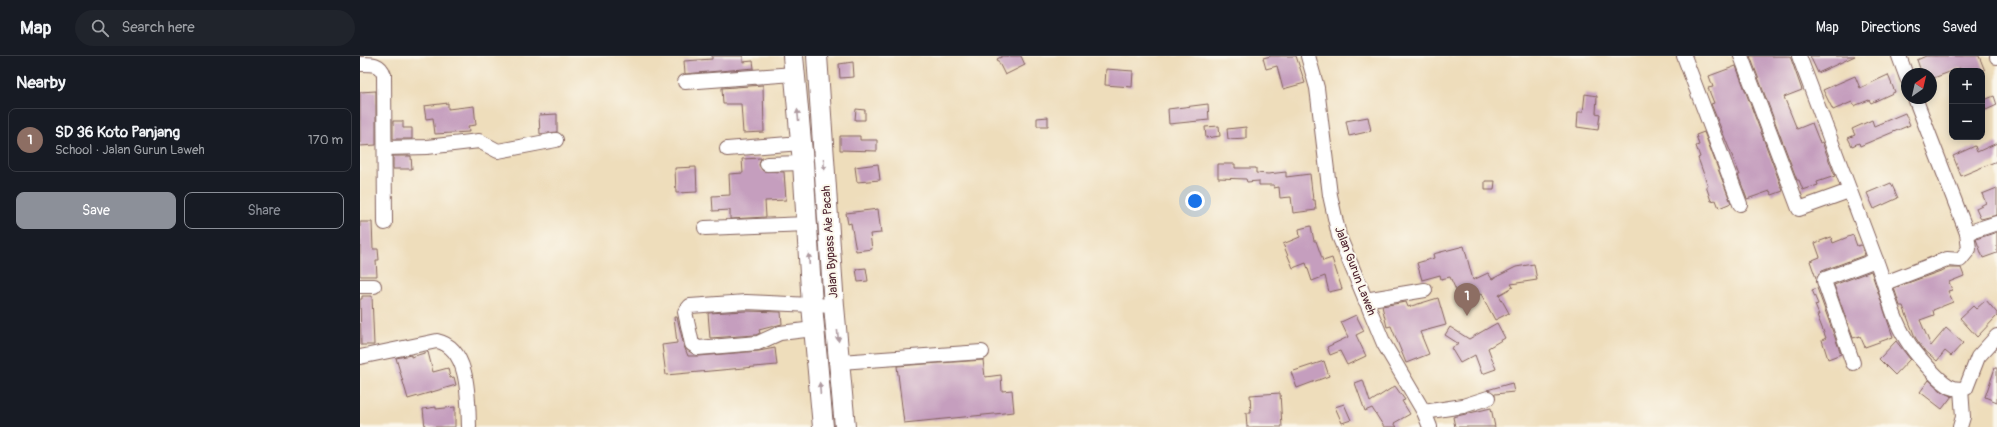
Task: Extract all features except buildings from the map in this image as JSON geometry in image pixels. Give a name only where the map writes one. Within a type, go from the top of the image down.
[{"type":"highway","name":"Jalan Bypass Aie Pacah","points":[[817,56],[834,306],[845,427]]},
{"type":"highway","points":[[794,65],[803,163],[814,330],[823,427]]},
{"type":"street","name":"Jalan Gurun Laweh","points":[[1308,56],[1317,88],[1330,195],[1339,236],[1384,344],[1424,412],[1430,427]]},
{"type":"street","points":[[1686,56],[1740,204]]},
{"type":"street","points":[[1741,56],[1799,209],[1849,191]]},
{"type":"street","points":[[1799,56],[1885,283],[1898,325],[1906,339],[1938,376],[1951,387],[1961,389],[1966,388],[1978,357],[1997,336]]},
{"type":"street","points":[[1899,56],[1903,68]]},
{"type":"street","points":[[360,64],[372,63],[378,65],[382,68],[384,75],[385,223]]},
{"type":"street","points":[[685,82],[794,65]]},
{"type":"street","points":[[1885,283],[1947,259],[1960,260],[1969,249],[1967,233],[1917,104]]},
{"type":"street","points":[[385,148],[479,141],[498,151],[556,140]]},
{"type":"street","points":[[727,149],[801,143]]},
{"type":"street","points":[[767,164],[803,163]]},
{"type":"street","points":[[1967,233],[1997,223]]},
{"type":"street","points":[[705,228],[807,224]]},
{"type":"street","points":[[1853,363],[1824,281],[1825,279],[1876,260]]},
{"type":"street","points":[[360,286],[374,286]]},
{"type":"street","points":[[1365,300],[1425,290]]},
{"type":"street","points":[[814,330],[780,333],[758,343],[698,348],[692,344],[685,312],[690,306],[746,302],[834,306]]},
{"type":"street","points":[[360,357],[437,341],[446,343],[454,350],[461,365],[467,390],[469,427]]},
{"type":"street","points":[[840,362],[982,352]]},
{"type":"street","points":[[1960,427],[1963,417],[1961,389]]},
{"type":"street","points":[[1424,412],[1463,406],[1488,398]]},
{"type":"place","name":"SD 36 Koto Panjang","points":[[1467,316]]}]
